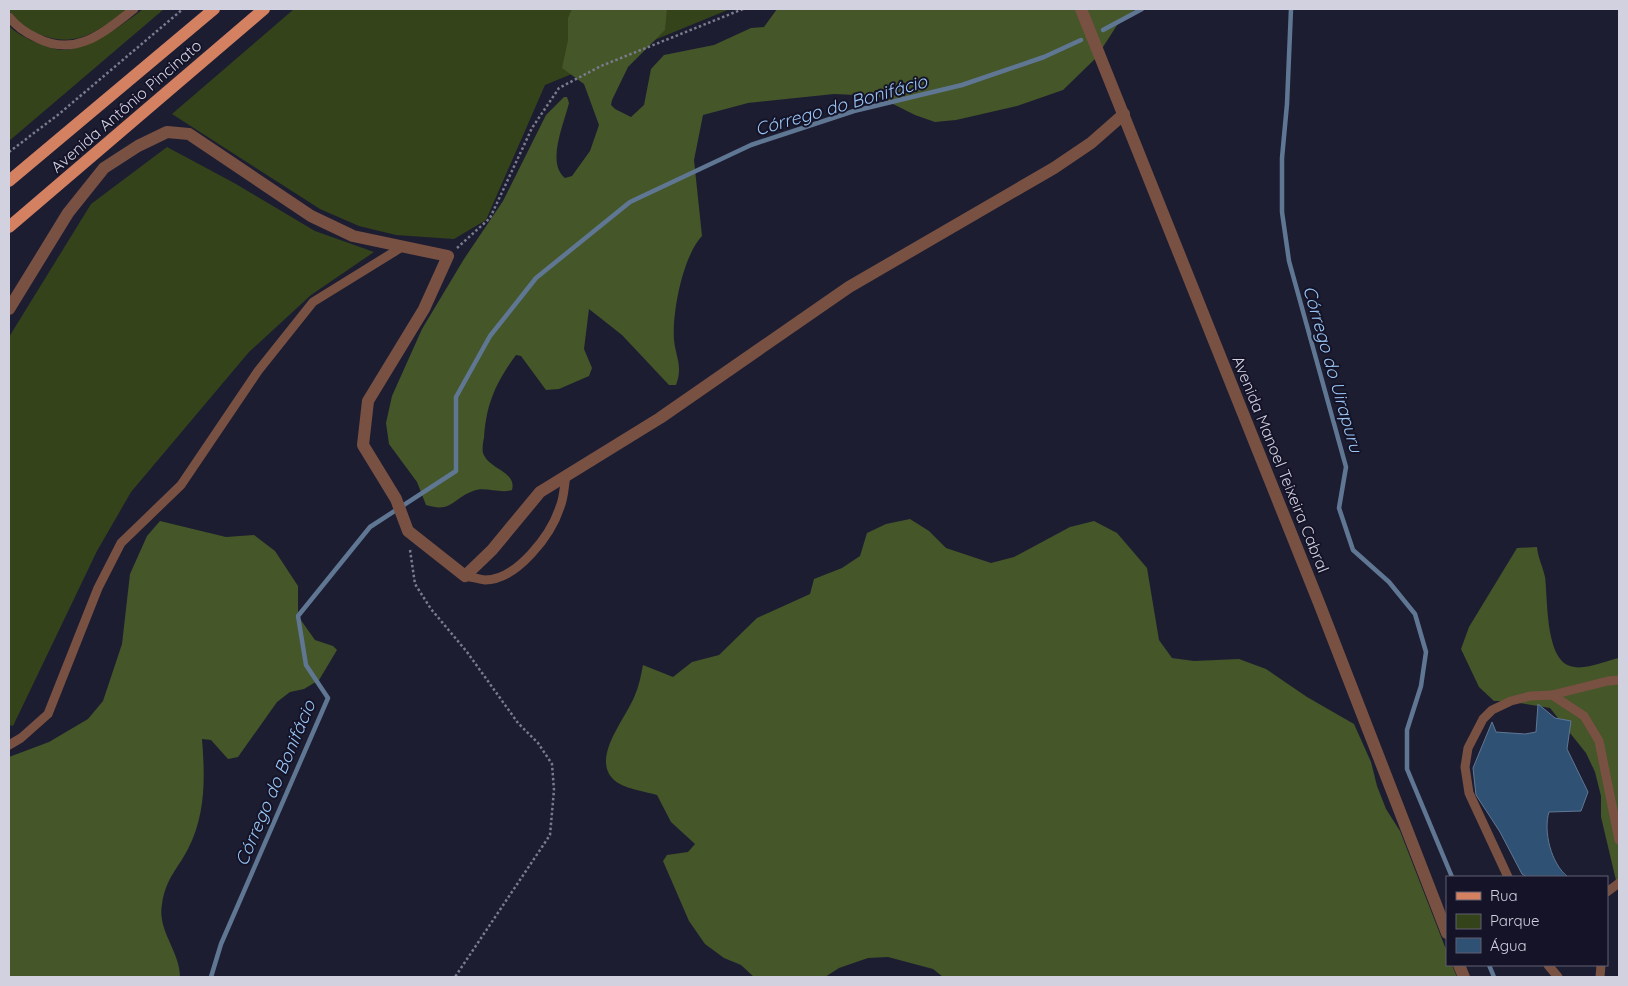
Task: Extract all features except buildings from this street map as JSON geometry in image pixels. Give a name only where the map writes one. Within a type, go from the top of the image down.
[{"type":"main road","name":"Avenida Antônio Pincinato","points":[[9,181],[214,9]]},
{"type":"main road","name":"Avenida Antônio Pincinato","points":[[9,228],[264,9]]},
{"type":"street","name":"Avenida Manoel Teixeira Cabral","points":[[1081,9],[1322,612],[1446,930]]},
{"type":"street","points":[[9,309],[68,213],[104,168],[138,146],[167,132],[189,134],[311,216],[353,236],[448,256],[424,309],[368,401],[363,445],[396,499],[408,532],[465,576],[492,550],[540,492],[660,418],[849,287],[1054,168],[1091,143],[1124,114]]},
{"type":"lane","points":[[9,17],[15,24],[33,36],[46,43],[62,46],[94,38],[134,9]]},
{"type":"lane","points":[[9,745],[21,738],[48,714],[98,588],[121,543],[181,485],[258,371],[314,302],[402,246]]},
{"type":"lane","points":[[465,576],[485,580],[502,575],[524,562],[548,532],[561,506],[566,476]]},
{"type":"lane","points":[[1508,876],[1469,794],[1465,767],[1468,748],[1483,719],[1492,710],[1511,701],[1530,696],[1552,695],[1608,680],[1619,680]]},
{"type":"lane","points":[[1552,695],[1584,716],[1599,741],[1619,840]]},
{"type":"lane","points":[[1608,891],[1619,883]]},
{"type":"lane","points":[[1549,966],[1558,977]]},
{"type":"path","points":[[9,152],[59,114],[183,9]]},
{"type":"path","points":[[448,256],[490,218],[532,128],[559,88],[601,66],[743,9]]},
{"type":"path","points":[[408,532],[415,584],[430,609],[467,652],[518,724],[552,764],[554,790],[550,835],[510,898],[455,977]]},
{"type":"green space","points":[[9,9],[129,9],[105,26],[83,37],[59,39],[45,36],[20,24],[10,13]]},
{"type":"green space","points":[[143,9],[164,9],[9,141],[9,26],[25,37],[51,48],[71,49],[105,35]]},
{"type":"green space","points":[[294,9],[730,9],[545,85],[486,220],[454,239],[396,235],[359,226],[320,209],[172,114]]},
{"type":"green space","points":[[572,9],[667,9],[665,30],[628,67],[612,100],[611,105],[615,109],[631,117],[644,105],[651,69],[664,55],[714,45],[751,28],[764,27],[777,9],[1136,9],[1119,22],[1096,58],[1063,90],[1017,106],[956,120],[935,122],[915,115],[877,96],[834,94],[748,103],[703,115],[694,160],[702,236],[689,257],[677,300],[674,340],[679,372],[676,385],[669,385],[622,335],[589,309],[584,349],[592,368],[589,376],[559,389],[546,390],[521,356],[516,355],[493,394],[487,414],[483,453],[486,459],[507,474],[512,484],[512,490],[477,490],[466,494],[447,506],[435,507],[426,505],[417,482],[389,444],[386,423],[392,396],[422,329],[464,259],[503,201],[546,115],[564,97],[567,97],[569,103],[558,143],[557,163],[565,178],[572,176],[590,151],[599,125],[584,84],[562,68],[568,40],[568,18]]},
{"type":"green space","points":[[167,147],[236,184],[315,231],[374,252],[311,295],[249,352],[131,492],[97,551],[13,726],[9,725],[9,337],[91,204]]},
{"type":"green space","points":[[910,519],[929,531],[946,548],[991,563],[1014,557],[1070,527],[1094,521],[1117,533],[1147,568],[1159,640],[1172,658],[1194,661],[1239,659],[1266,669],[1307,697],[1354,724],[1371,762],[1377,786],[1386,809],[1400,831],[1446,949],[1446,966],[1452,966],[1457,977],[943,977],[933,969],[888,957],[868,958],[839,968],[825,977],[754,977],[741,965],[724,958],[705,944],[689,921],[663,861],[667,855],[688,852],[695,844],[671,822],[657,795],[622,785],[613,779],[607,770],[608,749],[635,695],[643,665],[673,677],[692,662],[719,655],[757,618],[810,594],[814,579],[842,568],[860,556],[867,533],[886,524]]},
{"type":"green space","points":[[160,521],[226,537],[254,535],[275,551],[298,586],[298,616],[315,640],[333,646],[337,650],[319,680],[304,689],[290,692],[277,702],[238,757],[228,759],[211,740],[202,739],[204,781],[198,822],[188,849],[166,887],[161,914],[165,932],[176,958],[180,977],[9,977],[9,757],[49,742],[88,719],[103,701],[122,644],[130,574],[147,536]]},
{"type":"green space","points":[[1537,547],[1545,577],[1552,640],[1556,652],[1562,661],[1570,666],[1582,667],[1619,658],[1619,893],[1601,817],[1601,796],[1595,772],[1586,753],[1550,708],[1507,701],[1494,701],[1479,687],[1461,649],[1469,627],[1517,548]]},
{"type":"water","points":[[1538,704],[1555,718],[1571,721],[1567,749],[1588,792],[1581,811],[1549,812],[1547,820],[1548,837],[1553,856],[1567,876],[1525,876],[1522,874],[1500,832],[1476,795],[1473,768],[1492,722],[1496,732],[1525,734],[1536,732]]},
{"type":"waterway","points":[[1103,30],[1142,9]]},
{"type":"waterway","name":"Córrego do Uirapuru","points":[[1291,9],[1287,104],[1282,158],[1282,212],[1289,261],[1346,467],[1339,508],[1353,550],[1389,582],[1415,614],[1426,652],[1421,686],[1407,730],[1407,769],[1452,876]]},
{"type":"waterway","name":"Córrego do Bonifácio","points":[[211,977],[221,944],[328,698],[306,665],[298,616],[370,527],[456,471],[456,397],[490,336],[536,278],[630,202],[751,145],[854,111],[962,85],[1044,57],[1081,40]]},
{"type":"waterway","name":"Córrego do Uirapuru","points":[[1489,966],[1494,977]]}]
